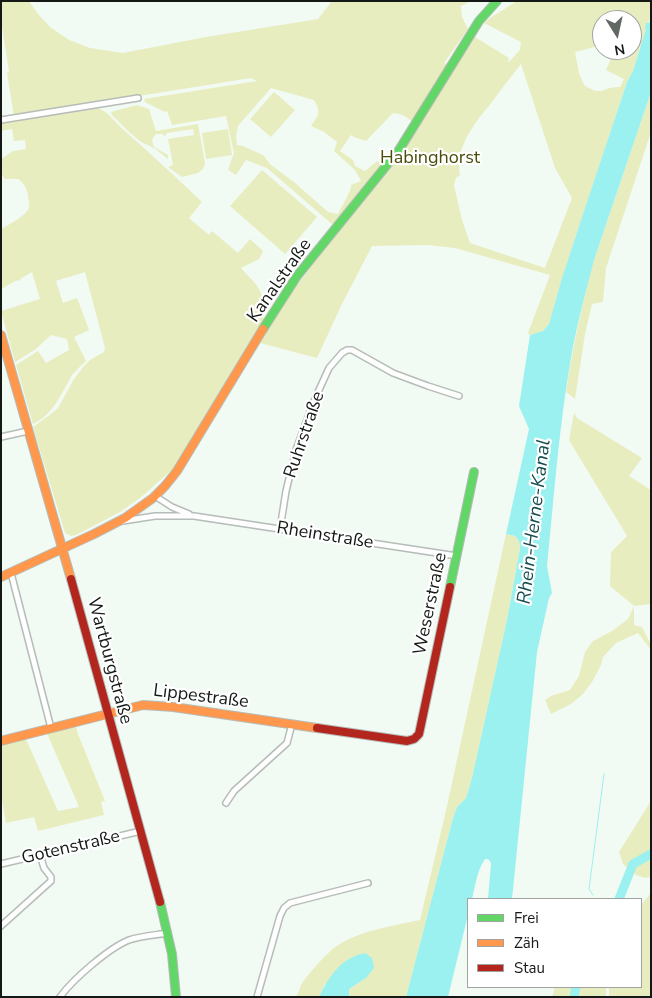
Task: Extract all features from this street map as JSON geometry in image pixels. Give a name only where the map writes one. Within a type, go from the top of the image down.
[{"type":"main road","name":"Kanalstraße","points":[[1,578],[117,522],[145,505],[166,485],[177,471],[284,295],[399,150],[479,21],[497,1]]},
{"type":"main road","name":"Wartburgstraße","points":[[1,335],[63,548],[141,831],[168,934],[176,997]]},
{"type":"main road","name":"Weserstraße","points":[[414,739],[419,734],[474,472]]},
{"type":"main road","name":"Lippestraße","points":[[1,741],[142,705],[155,705],[406,741],[414,739]]},
{"type":"street","points":[[1,120],[138,98]]},
{"type":"street","name":"Ruhrstraße","points":[[280,529],[294,457],[314,401],[329,368],[342,353],[352,350],[394,373],[459,396]]},
{"type":"street","points":[[1,437],[28,431]]},
{"type":"street","name":"Rheinstraße","points":[[156,496],[172,508],[194,516]]},
{"type":"street","points":[[145,505],[147,511],[155,516]]},
{"type":"street","name":"Rheinstraße","points":[[117,522],[155,516],[194,516],[457,556]]},
{"type":"street","points":[[11,573],[51,728]]},
{"type":"street","points":[[226,803],[234,790],[288,743],[292,724]]},
{"type":"street","name":"Gotenstraße","points":[[1,864],[141,831]]},
{"type":"street","points":[[1,926],[51,881],[51,877],[44,868],[40,856]]},
{"type":"street","points":[[257,997],[280,916],[284,908],[290,903],[368,883]]},
{"type":"street","points":[[60,997],[66,989],[109,950],[132,939],[168,934]]},
{"type":"green space","name":"Habinghorst","points":[[1,1],[29,1],[50,27],[69,40],[90,48],[123,53],[206,37],[318,19],[332,1],[471,1],[461,6],[462,17],[468,29],[444,63],[456,66],[469,43],[471,44],[475,37],[509,58],[508,63],[520,50],[521,42],[484,23],[517,1],[651,1],[650,19],[645,28],[642,42],[642,10],[592,10],[592,48],[575,52],[579,73],[584,85],[596,91],[620,87],[624,79],[606,70],[610,60],[636,60],[627,82],[565,269],[549,324],[543,331],[530,335],[528,333],[550,275],[455,248],[428,245],[372,246],[317,358],[260,343],[291,292],[408,144],[417,129],[404,116],[393,113],[366,141],[351,135],[340,151],[353,160],[355,166],[365,171],[389,155],[333,225],[267,168],[246,160],[236,175],[228,170],[234,153],[226,116],[172,125],[167,111],[165,112],[145,102],[144,99],[257,81],[251,78],[14,116],[7,73],[9,72],[1,20]],"holes":[[[521,64],[555,168],[572,198],[545,268],[470,243],[462,220],[454,185],[456,178],[460,175],[459,164],[464,143],[482,115]],[[271,88],[314,100],[318,113],[311,126],[324,132],[337,142],[334,151],[355,170],[361,181],[351,185],[350,191],[338,214],[328,212],[294,182],[271,165],[263,155],[237,145],[238,126]]]},
{"type":"green space","points":[[274,92],[295,110],[271,137],[250,119]]},
{"type":"green space","points":[[651,92],[651,132],[606,268],[603,302],[592,304],[585,334],[575,399],[566,392],[586,291],[595,257]]},
{"type":"green space","points":[[137,105],[149,109],[156,131],[198,124],[205,163],[203,169],[198,173],[182,177],[168,167],[173,165],[168,139],[194,135],[193,129],[167,133],[164,137],[163,134],[156,134],[152,140],[154,147],[168,155],[168,159],[154,148],[141,142],[111,112]]},
{"type":"green space","points":[[95,107],[108,114],[202,202],[189,218],[209,235],[212,231],[238,253],[250,239],[263,251],[259,259],[241,268],[256,284],[262,295],[263,308],[261,316],[265,319],[174,468],[140,498],[120,512],[71,536],[65,533],[33,427],[58,408],[74,379],[84,366],[104,352],[105,348],[85,272],[56,281],[63,303],[77,298],[89,330],[74,337],[86,361],[72,375],[52,409],[33,424],[16,365],[38,351],[46,363],[69,350],[67,339],[51,335],[36,349],[15,362],[1,311],[40,299],[32,272],[21,280],[17,280],[1,289],[1,229],[22,216],[28,210],[29,204],[26,187],[18,179],[5,179],[1,169],[1,159],[13,151],[26,149],[25,140],[14,141],[12,129],[1,131],[1,121]]},
{"type":"green space","points":[[228,129],[232,155],[206,159],[202,133]]},
{"type":"green space","points":[[262,170],[317,217],[285,254],[230,206]]},
{"type":"green space","points":[[574,413],[577,418],[642,458],[629,476],[651,490],[651,604],[634,606],[610,586],[611,552],[627,536],[569,440]]},
{"type":"green space","points":[[506,534],[515,536],[519,541],[520,548],[507,620],[472,778],[466,798],[457,807],[453,818],[406,997],[349,997],[349,989],[366,978],[325,984],[319,997],[296,997],[300,986],[320,961],[343,942],[364,933],[420,920],[447,806]]},
{"type":"green space","points":[[634,606],[634,625],[642,627],[651,645],[651,650],[638,633],[616,643],[603,657],[592,682],[583,694],[571,704],[551,714],[545,700],[570,690],[579,676],[585,652],[593,641],[612,631],[628,619]]},
{"type":"green space","points":[[75,724],[105,801],[101,802],[104,815],[38,831],[34,817],[6,823],[1,794],[1,743],[25,737],[58,811],[79,807],[46,731]]},
{"type":"green space","points":[[651,801],[651,877],[645,878],[636,875],[623,864],[619,852]]},
{"type":"green space","points":[[651,893],[651,997],[609,997],[609,988],[642,988],[642,904]]},
{"type":"green space","points":[[555,988],[606,988],[606,997],[552,997]]},
{"type":"water","name":"Rhein-Herne-Kanal","points":[[651,15],[651,92],[595,257],[576,333],[563,409],[547,566],[552,593],[549,598],[537,652],[512,898],[488,898],[491,864],[489,860],[485,859],[478,873],[472,898],[467,898],[467,919],[448,997],[406,997],[453,818],[457,807],[466,798],[472,778],[507,620],[520,548],[519,541],[515,536],[506,534],[529,429],[519,406],[530,335],[543,331],[549,324],[562,278],[627,82],[636,60],[642,60],[642,42],[646,23],[649,23]]},
{"type":"water","points":[[365,953],[372,958],[374,968],[366,978],[349,989],[349,997],[319,997],[329,980],[342,964],[354,956]]},
{"type":"waterway","points":[[593,895],[589,889],[604,774]]},
{"type":"waterway","points":[[619,898],[633,864],[651,854]]},
{"type":"waterway","points":[[574,997],[576,988]]},
{"type":"traffic: fast","points":[[263,329],[297,276],[399,150],[479,21],[497,1]]},
{"type":"traffic: fast","points":[[450,587],[474,472]]},
{"type":"traffic: fast","points":[[160,902],[172,954],[176,997]]},
{"type":"traffic: slow","points":[[1,577],[125,518],[153,498],[177,471],[263,329]]},
{"type":"traffic: slow","points":[[1,335],[71,579]]},
{"type":"traffic: slow","points":[[1,741],[143,705],[173,707],[317,728]]},
{"type":"traffic: jam","points":[[71,579],[160,902]]},
{"type":"traffic: jam","points":[[317,728],[407,741],[414,739],[419,734],[450,587]]}]
